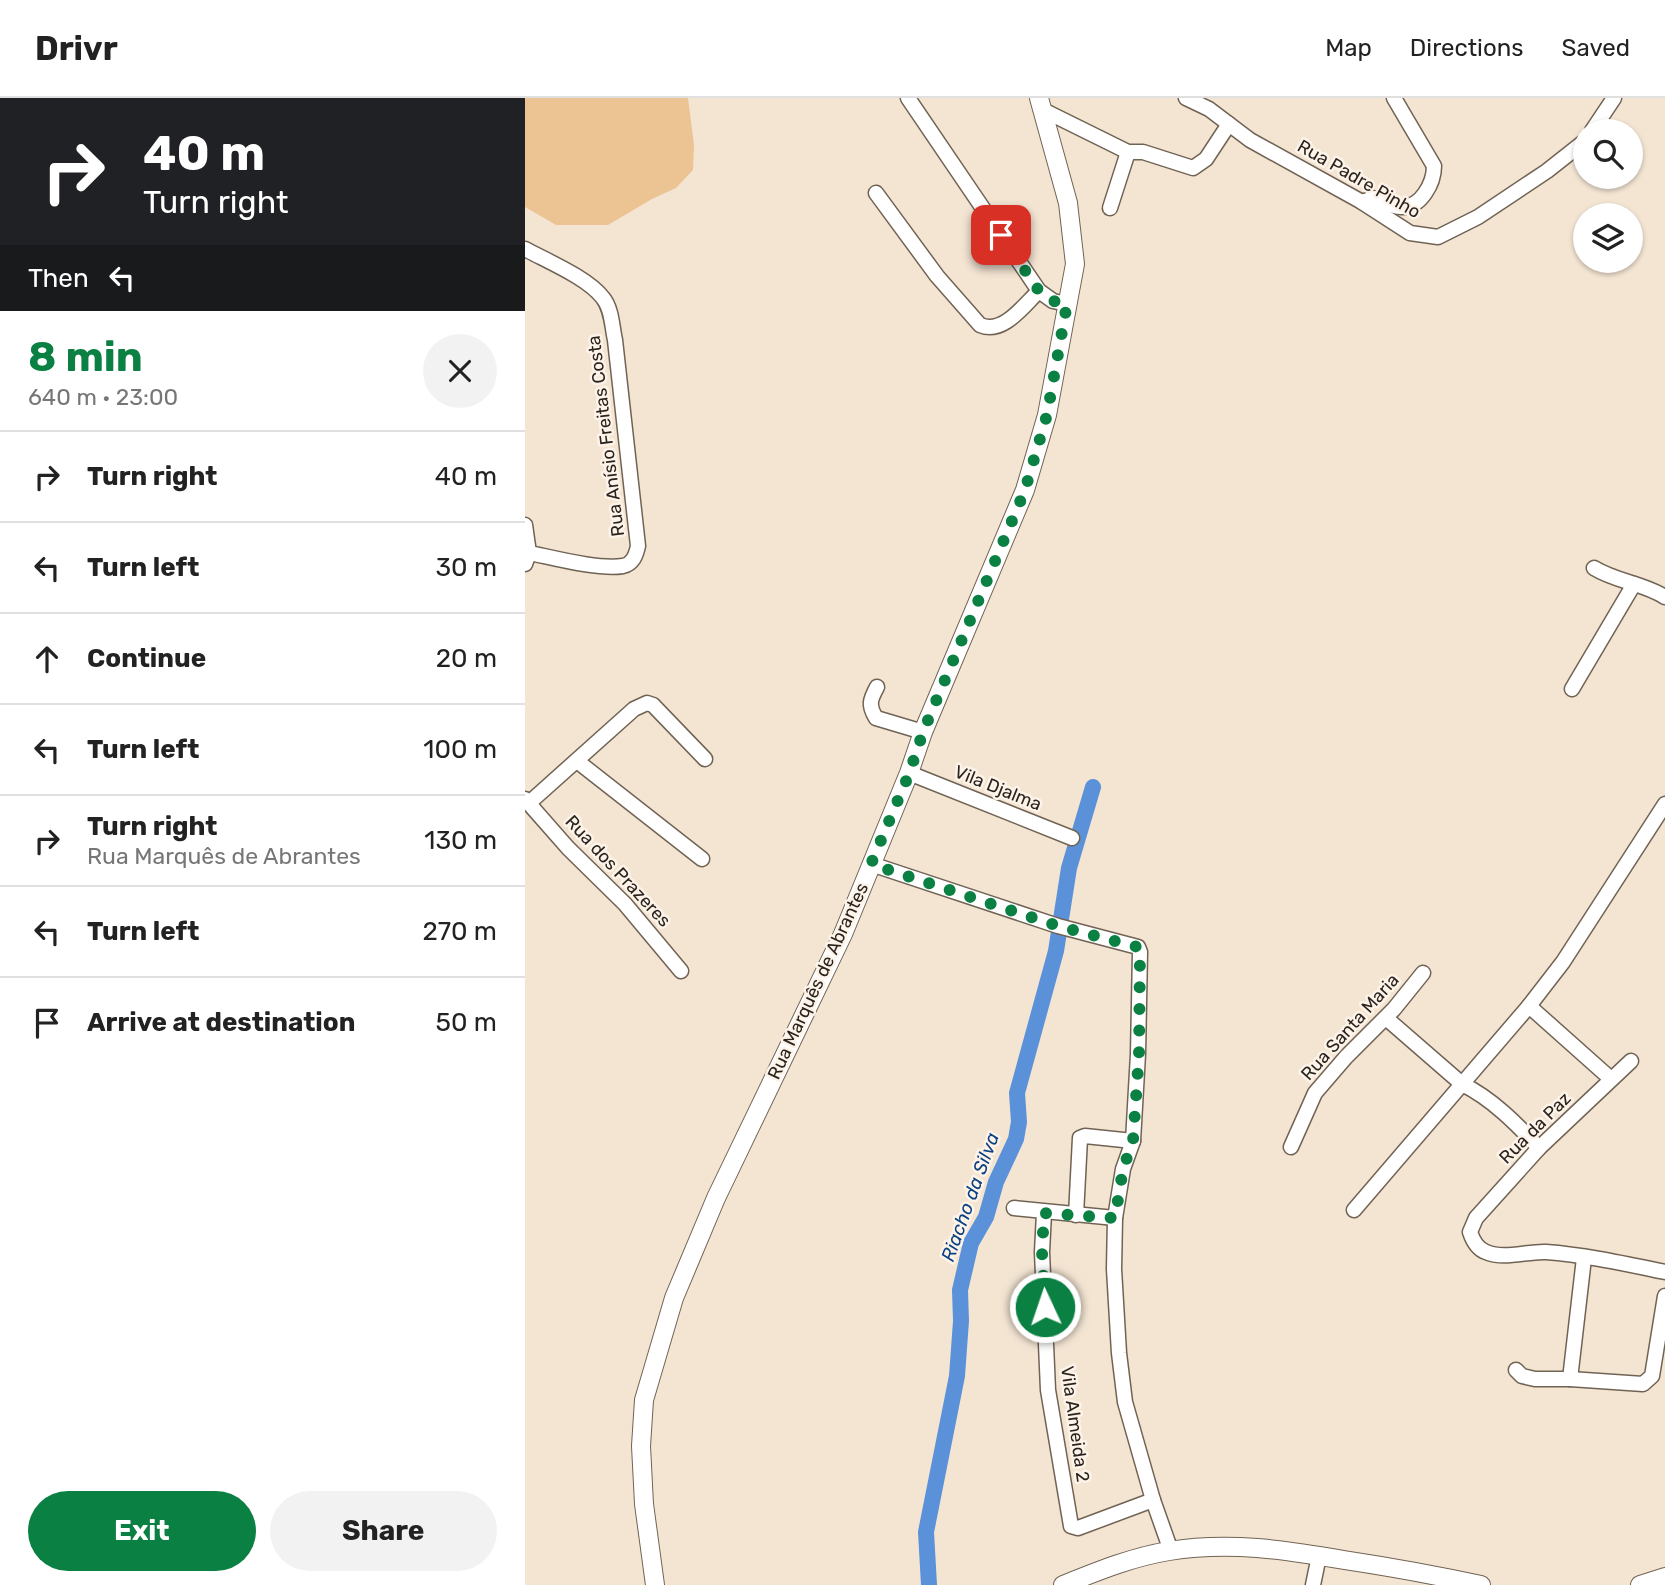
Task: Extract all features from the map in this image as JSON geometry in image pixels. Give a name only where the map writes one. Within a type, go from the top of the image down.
[{"type":"street","points":[[908,98],[1039,291],[1053,301],[1067,304]]},
{"type":"street","name":"Rua Padre Pinho","points":[[1186,98],[1209,109],[1250,141],[1362,202],[1409,233],[1437,237],[1478,217],[1573,150]]},
{"type":"street","points":[[1362,202],[1373,198],[1397,207],[1409,207],[1426,193],[1434,175],[1434,166],[1394,98]]},
{"type":"street","points":[[1600,119],[1614,98]]},
{"type":"street","points":[[1041,104],[1128,152],[1143,152],[1193,168],[1206,159],[1229,124]]},
{"type":"street","name":"Rua Marquês de Abrantes","points":[[655,1585],[644,1504],[641,1446],[645,1400],[655,1356],[674,1298],[716,1198],[843,934],[909,774],[923,732],[1025,490],[1047,415],[1075,264],[1064,185],[1041,104]]},
{"type":"street","points":[[1110,208],[1128,152]]},
{"type":"street","points":[[876,193],[937,276],[980,325],[996,328],[1039,291]]},
{"type":"street","name":"Rua Anísio Freitas Costa","points":[[525,249],[586,284],[603,298],[609,310],[615,340],[638,546],[635,558],[625,566],[590,565],[526,556]]},
{"type":"street","points":[[525,525],[526,556]]},
{"type":"street","points":[[1594,568],[1608,577],[1655,590],[1665,597]]},
{"type":"street","points":[[1572,689],[1634,584]]},
{"type":"street","points":[[877,687],[870,698],[870,708],[876,718],[923,732]]},
{"type":"street","points":[[527,801],[635,709],[647,703],[653,705],[705,759]]},
{"type":"street","points":[[577,761],[702,859]]},
{"type":"street","name":"Vila Djalma","points":[[909,774],[1072,838]]},
{"type":"street","name":"Rua dos Prazeres","points":[[527,801],[568,848],[625,904],[681,971]]},
{"type":"street","points":[[1354,1210],[1529,1006],[1563,962],[1665,804]]},
{"type":"street","points":[[871,864],[1058,926],[1138,947],[1139,1054],[1133,1141],[1123,1169],[1115,1218],[1119,1353],[1125,1402],[1153,1500],[1171,1551]]},
{"type":"street","name":"Rua Santa Maria","points":[[1291,1147],[1315,1093],[1346,1057],[1386,1018],[1423,973]]},
{"type":"street","points":[[1529,1006],[1611,1079]]},
{"type":"street","points":[[1386,1018],[1462,1084],[1473,1089],[1524,1131],[1539,1148]]},
{"type":"street","name":"Rua da Paz","points":[[1584,1258],[1543,1252],[1486,1252],[1475,1244],[1470,1227],[1539,1148],[1631,1061]]},
{"type":"street","points":[[1076,1215],[1080,1138],[1085,1136],[1133,1141]]},
{"type":"street","points":[[1014,1208],[1115,1218]]},
{"type":"street","name":"Vila Almeida 2","points":[[1044,1213],[1042,1252],[1048,1390],[1071,1525],[1078,1528],[1153,1500]]},
{"type":"street","points":[[1570,1379],[1584,1258],[1665,1272]]},
{"type":"street","points":[[1516,1370],[1522,1376],[1535,1379],[1643,1384],[1650,1379],[1653,1371],[1665,1296]]},
{"type":"street","points":[[1063,1585],[1122,1561],[1171,1551],[1254,1547],[1481,1585]]},
{"type":"street","points":[[1313,1585],[1319,1556]]},
{"type":"street","points":[[1640,1585],[1665,1577]]},
{"type":"shaded area","points":[[525,98],[688,98],[694,145],[693,170],[676,188],[608,225],[556,225],[525,207]]},
{"type":"waterway","name":"Riacho da Silva","points":[[929,1585],[926,1532],[957,1376],[960,1290],[971,1243],[986,1217],[996,1182],[1016,1139],[1019,1122],[1017,1093],[1056,951],[1069,868],[1093,787]]},
{"type":"route","points":[[1001,235],[1039,291],[1053,301],[1067,304],[1047,415],[1025,490],[923,732],[909,774],[871,864],[1058,926],[1129,943],[1138,947],[1140,952],[1139,1054],[1133,1141],[1123,1169],[1115,1218],[1044,1213],[1042,1252],[1045,1307]]}]
